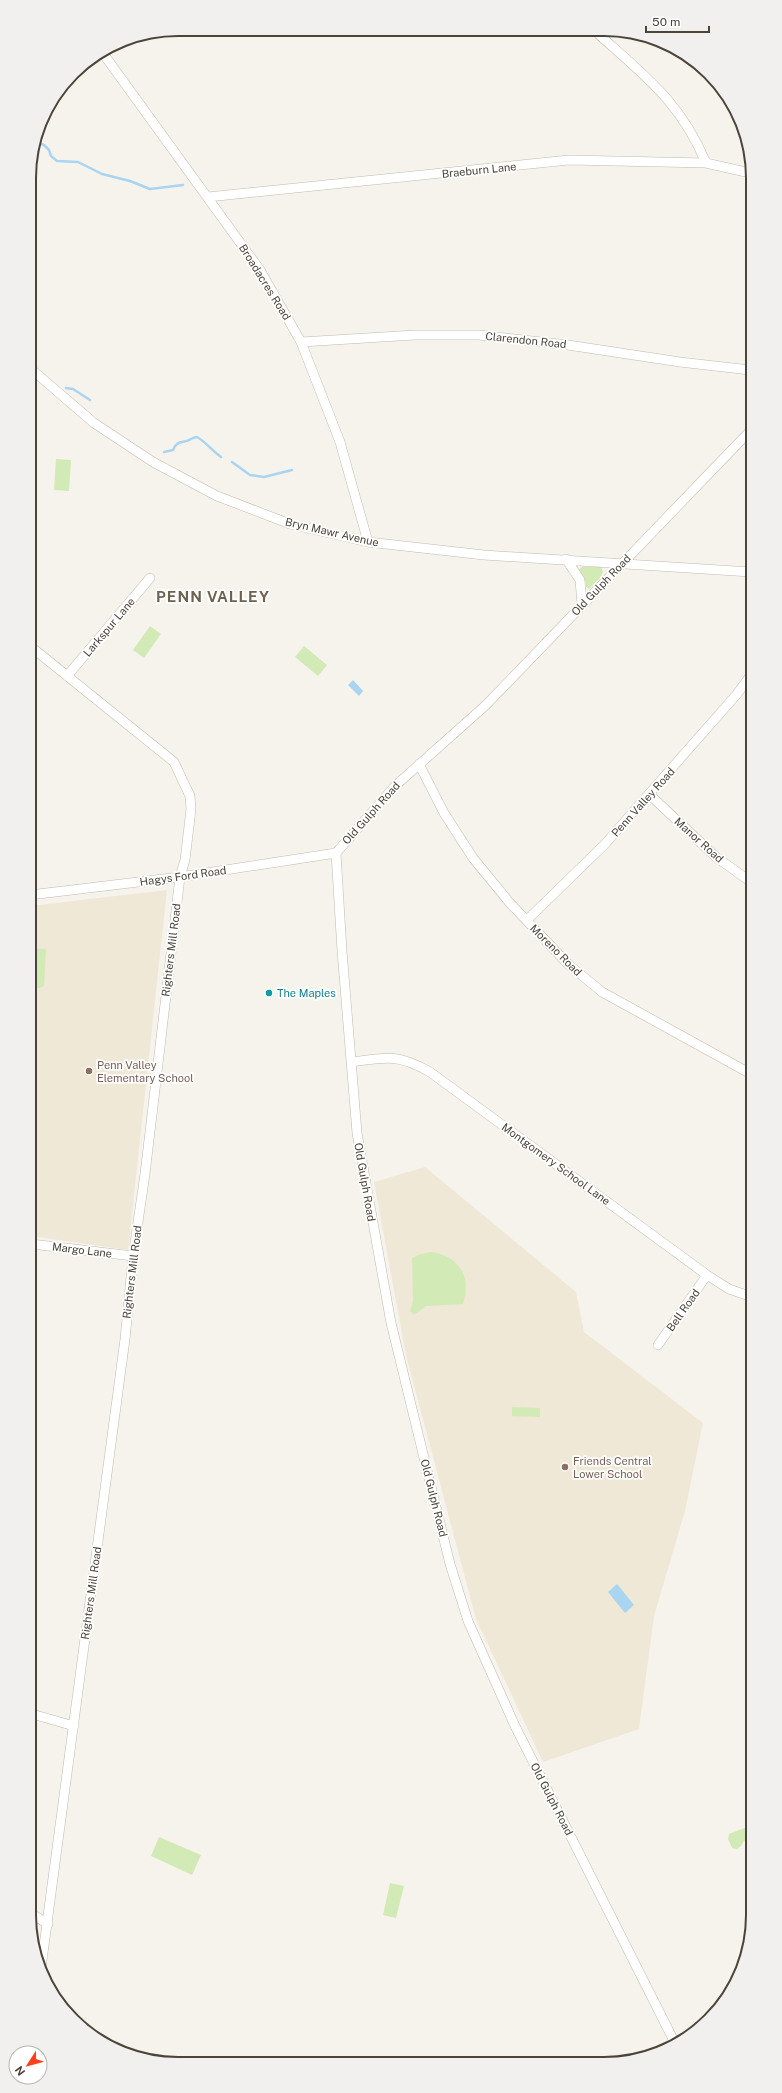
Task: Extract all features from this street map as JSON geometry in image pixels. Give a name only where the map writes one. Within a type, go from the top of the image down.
[{"type":"street","points":[[600,36],[661,90],[696,139],[706,164]]},
{"type":"street","name":"Broadacres Road","points":[[105,56],[260,270],[301,342],[340,442],[368,542]]},
{"type":"street","name":"Braeburn Lane","points":[[208,197],[569,160],[706,164],[746,172]]},
{"type":"street","name":"Clarendon Road","points":[[301,342],[415,335],[480,335],[568,345],[680,362],[746,370]]},
{"type":"street","name":"Bryn Mawr Avenue","points":[[36,373],[94,423],[153,462],[217,496],[290,524],[368,542],[484,555],[566,559],[746,572]]},
{"type":"street","name":"Old Gulph Road","points":[[673,2039],[515,1726],[468,1621],[450,1564],[391,1323],[357,1132],[342,950],[336,853],[395,786],[486,705],[746,434]]},
{"type":"street","points":[[566,559],[580,580],[582,604]]},
{"type":"street","name":"Larkspur Lane","points":[[67,676],[150,578]]},
{"type":"street","name":"Righters Mill Road","points":[[36,651],[175,764],[190,796],[191,809],[185,860],[180,877],[145,1174],[133,1256],[125,1339],[43,1957]]},
{"type":"street","name":"Penn Valley Road","points":[[527,920],[605,844],[650,795],[746,681]]},
{"type":"street","name":"Moreno Road","points":[[419,764],[444,813],[473,858],[568,964],[602,992],[746,1071]]},
{"type":"street","name":"Manor Road","points":[[650,795],[716,857],[746,878]]},
{"type":"street","name":"Hagys Ford Road","points":[[36,894],[180,877],[336,853]]},
{"type":"street","name":"Montgomery School Lane","points":[[352,1062],[395,1058],[410,1061],[430,1072],[707,1275],[729,1289],[746,1295]]},
{"type":"street","name":"Margo Lane","points":[[36,1245],[133,1256]]},
{"type":"street","name":"Bell Road","points":[[658,1345],[707,1275]]},
{"type":"street","points":[[36,1715],[74,1726]]},
{"type":"street","points":[[36,1916],[48,1924]]},
{"type":"shaded area","name":"Penn Valley Elementary School","points":[[167,890],[128,1250],[36,1237],[36,905]]},
{"type":"shaded area","name":"Friends Central Lower School","points":[[425,1167],[576,1292],[584,1332],[703,1423],[685,1511],[654,1616],[639,1729],[543,1762],[476,1619],[406,1355],[374,1182]]},
{"type":"green space","points":[[56,459],[71,460],[69,491],[54,490]]},
{"type":"green space","points":[[582,567],[601,567],[603,572],[600,578],[589,589],[586,587],[586,582],[579,569]]},
{"type":"green space","points":[[150,626],[161,634],[144,658],[133,650]]},
{"type":"green space","points":[[304,646],[327,665],[318,676],[295,657]]},
{"type":"green space","points":[[36,948],[46,949],[44,986],[36,988]]},
{"type":"green space","points":[[431,1252],[441,1254],[449,1258],[461,1269],[466,1285],[463,1304],[426,1306],[414,1315],[410,1311],[413,1301],[412,1258]]},
{"type":"green space","points":[[512,1407],[540,1408],[540,1417],[512,1416]]},
{"type":"green space","points":[[746,1827],[746,1840],[737,1849],[732,1848],[728,1839],[729,1834]]},
{"type":"green space","points":[[159,1837],[201,1855],[192,1875],[151,1856]]},
{"type":"green space","points":[[390,1883],[404,1886],[396,1918],[383,1915]]},
{"type":"water","points":[[353,680],[363,691],[359,696],[348,685]]},
{"type":"water","points":[[617,1584],[634,1605],[625,1613],[608,1592]]},
{"type":"waterway","points":[[40,144],[49,150],[51,156],[57,161],[78,162],[102,174],[130,181],[150,189],[183,185]]},
{"type":"waterway","points":[[66,388],[73,389],[90,400]]},
{"type":"waterway","points":[[164,452],[173,450],[179,443],[197,437],[221,457]]},
{"type":"waterway","points":[[232,462],[250,475],[264,477],[292,470]]},
{"type":"place","name":"The Maples","points":[[269,993]]},
{"type":"place","name":"Penn Valley Elementary School","points":[[89,1071]]},
{"type":"place","name":"Friends Central Lower School","points":[[565,1467]]},
{"type":"district","name":"PENN VALLEY","points":[[213,597]]}]
